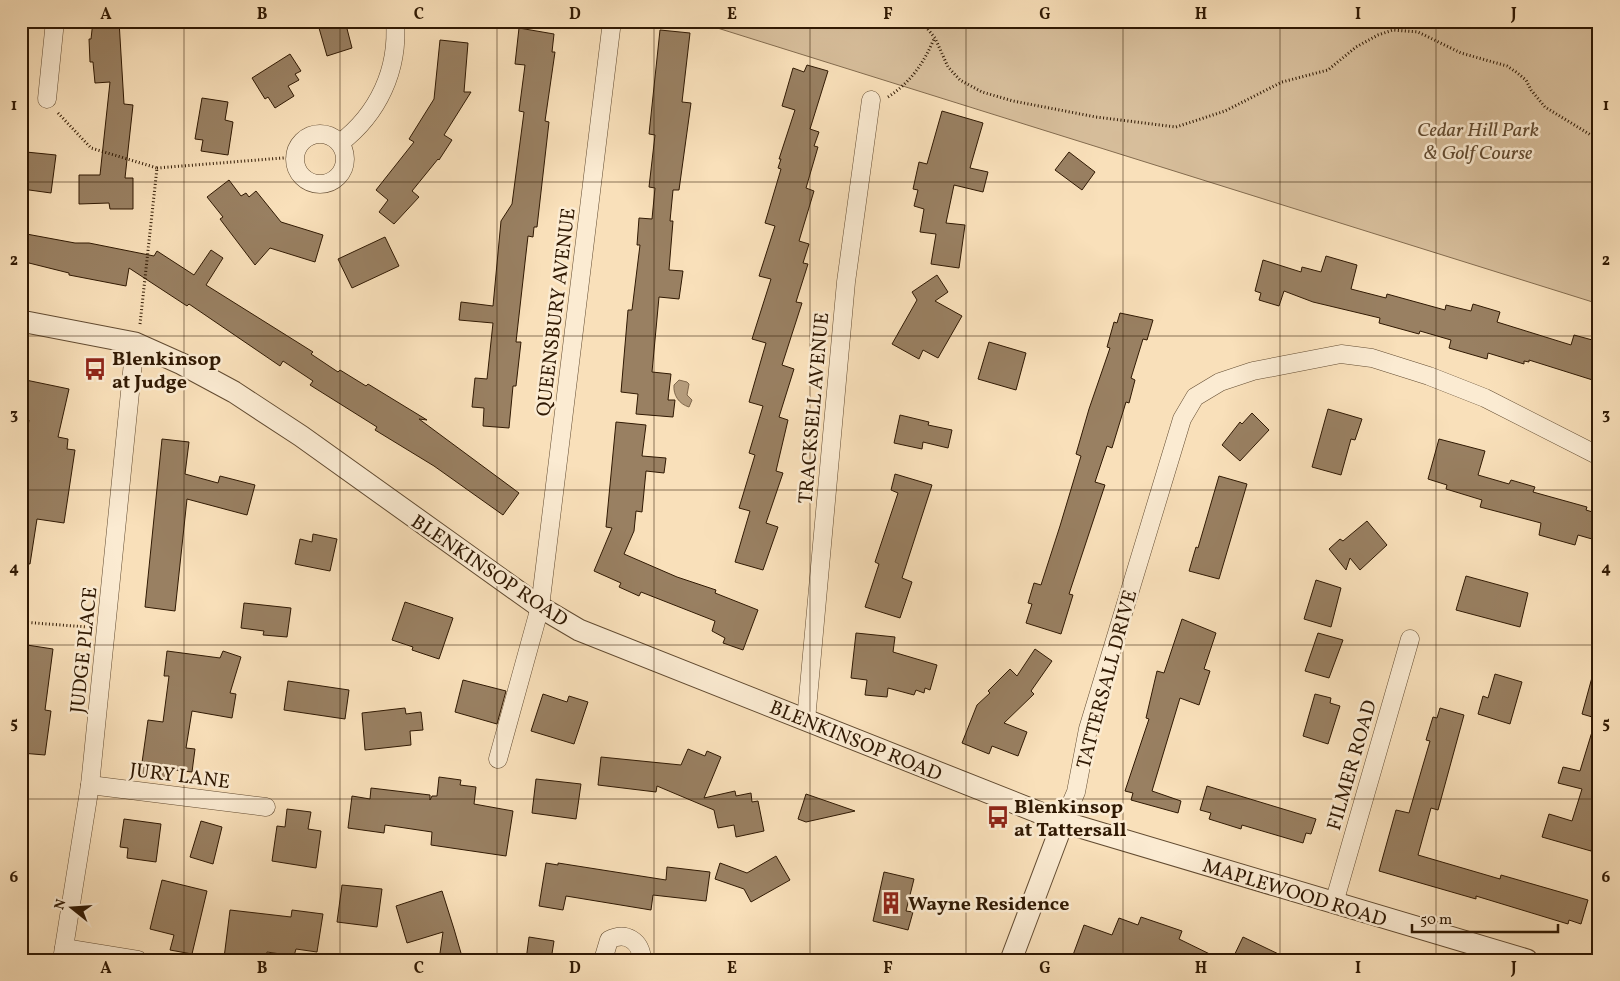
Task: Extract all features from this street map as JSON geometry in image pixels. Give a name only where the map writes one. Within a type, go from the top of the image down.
[{"type":"street","points":[[47,99],[55,21]]},
{"type":"street","points":[[340,143],[358,130],[377,102],[389,78],[395,49],[395,21]]},
{"type":"street","name":"QUEENSBURY AVENUE","points":[[498,759],[540,608],[612,21]]},
{"type":"street","name":"TRACKSELL AVENUE","points":[[806,720],[846,282],[871,100]]},
{"type":"street","points":[[318,134],[330,136],[340,143],[345,154],[344,167],[338,177],[327,183],[315,184],[304,179],[296,169],[295,157],[298,146],[307,137],[318,134]]},
{"type":"street","name":"BLENKINSOP ROAD","points":[[21,321],[135,344],[182,364],[234,392],[301,436],[540,608],[579,630],[1063,822]]},
{"type":"street","name":"JUDGE PLACE","points":[[63,954],[90,785],[135,344]]},
{"type":"street","name":"TATTERSALL DRIVE","points":[[1011,960],[1076,792],[1088,729],[1182,420],[1196,397],[1220,382],[1262,369],[1341,354],[1372,358],[1429,376],[1485,398],[1599,456]]},
{"type":"street","name":"FILMER ROAD","points":[[1334,904],[1410,639]]},
{"type":"street","name":"JURY LANE","points":[[90,785],[266,807]]},
{"type":"street","name":"MAPLEWOOD ROAD","points":[[1063,822],[1527,960]]},
{"type":"street","points":[[603,960],[609,940],[619,935],[626,936],[636,942],[642,953],[642,960]]},
{"type":"street","points":[[63,954],[138,960]]},
{"type":"path","points":[[921,21],[935,38],[948,67],[960,80],[982,92],[1013,101],[1096,117],[1176,127],[1225,111],[1282,82],[1328,70],[1356,47],[1378,35],[1394,30],[1418,32],[1461,54],[1506,66],[1526,80],[1531,90],[1545,107],[1599,140]]},
{"type":"path","points":[[871,100],[883,100],[906,85],[926,58],[935,38]]},
{"type":"path","points":[[47,99],[68,126],[91,148],[157,168],[295,157]]},
{"type":"path","points":[[1593,136],[1599,125]]},
{"type":"path","points":[[135,344],[142,319],[157,168]]},
{"type":"path","points":[[21,622],[106,628]]},
{"type":"green space","name":"Cedar Hill Park & Golf Course","points":[[695,21],[1599,21],[1599,304]]},
{"type":"shaded area","points":[[679,380],[689,384],[687,395],[692,400],[689,407],[682,404],[676,396],[674,385]]},
{"type":"building","points":[[93,21],[119,21],[124,104],[133,105],[125,178],[133,178],[133,209],[110,209],[109,203],[79,204],[79,175],[100,175],[110,82],[95,83],[93,62],[90,62],[89,39],[91,39]]},
{"type":"building","points":[[317,21],[345,21],[352,48],[327,56]]},
{"type":"building","points":[[519,28],[554,34],[552,52],[555,52],[545,121],[549,122],[537,227],[534,227],[533,237],[528,236],[516,342],[521,342],[516,386],[513,386],[509,428],[483,426],[484,408],[472,407],[475,378],[487,379],[493,323],[459,320],[461,302],[493,306],[501,221],[512,204],[524,112],[519,111],[525,65],[515,64]]},
{"type":"building","points":[[660,30],[690,33],[682,102],[691,103],[679,190],[673,190],[670,221],[673,221],[669,270],[683,271],[679,299],[659,297],[652,372],[671,374],[668,400],[675,400],[673,417],[636,414],[638,394],[621,392],[628,310],[632,310],[640,245],[637,245],[639,218],[652,219],[655,188],[649,187],[655,135],[649,134]]},
{"type":"building","points":[[440,40],[468,43],[464,92],[471,92],[444,135],[452,140],[439,160],[412,191],[419,197],[394,224],[379,212],[388,200],[376,190],[414,142],[409,139],[434,99]]},
{"type":"building","points":[[290,54],[301,71],[295,74],[299,80],[288,86],[294,96],[275,108],[268,97],[265,99],[252,78]]},
{"type":"building","points":[[807,65],[828,71],[810,129],[819,132],[814,146],[818,147],[806,188],[814,191],[799,241],[809,244],[803,263],[808,264],[796,302],[802,303],[782,365],[794,369],[779,417],[788,420],[776,471],[783,473],[766,523],[778,527],[763,570],[735,562],[750,511],[739,508],[755,455],[749,453],[763,406],[749,402],[766,343],[752,339],[771,279],[759,276],[775,226],[765,223],[781,169],[778,168],[781,159],[779,159],[795,110],[782,106],[793,68],[804,72]]},
{"type":"building","points":[[202,98],[228,102],[225,120],[233,122],[228,155],[201,151],[203,140],[195,139]]},
{"type":"building","points":[[942,111],[983,123],[970,168],[988,172],[983,192],[954,185],[946,223],[965,225],[959,268],[931,264],[936,234],[920,232],[924,209],[914,206],[918,190],[913,189],[919,162],[927,164]]},
{"type":"building","points":[[26,152],[56,155],[51,193],[22,189]]},
{"type":"building","points":[[1069,152],[1095,172],[1082,190],[1055,170]]},
{"type":"building","points":[[229,180],[241,196],[246,193],[249,197],[256,191],[281,222],[323,235],[315,262],[270,248],[255,265],[220,219],[223,217],[207,197]]},
{"type":"building","points":[[21,233],[75,243],[89,243],[154,256],[157,251],[194,275],[211,250],[223,258],[206,285],[313,352],[311,354],[338,372],[340,370],[366,386],[368,384],[427,420],[419,419],[519,493],[503,515],[434,466],[375,430],[377,427],[310,385],[313,381],[283,361],[280,366],[189,304],[187,306],[129,268],[126,286],[69,275],[69,273],[21,261]]},
{"type":"building","points":[[385,237],[399,266],[352,288],[338,259]]},
{"type":"building","points":[[1326,256],[1357,265],[1351,289],[1386,298],[1387,294],[1445,310],[1446,305],[1471,311],[1473,304],[1500,312],[1497,322],[1571,345],[1574,335],[1596,341],[1593,351],[1599,353],[1599,382],[1529,360],[1529,362],[1524,361],[1524,364],[1488,353],[1487,359],[1449,348],[1451,340],[1420,331],[1419,334],[1379,323],[1380,318],[1313,302],[1284,291],[1279,306],[1259,300],[1261,293],[1255,291],[1263,260],[1301,272],[1302,267],[1321,272]]},
{"type":"building","points":[[937,275],[948,292],[935,301],[962,316],[938,358],[923,350],[919,359],[892,344],[917,300],[912,292]]},
{"type":"building","points":[[1120,313],[1153,320],[1147,340],[1143,339],[1131,378],[1135,380],[1129,403],[1126,402],[1112,448],[1107,446],[1095,482],[1105,485],[1069,594],[1073,595],[1061,634],[1026,623],[1032,604],[1028,603],[1034,583],[1041,585],[1060,526],[1081,456],[1076,454],[1110,348],[1107,347],[1114,322],[1117,323]]},
{"type":"building","points":[[989,342],[1026,353],[1016,390],[978,379]]},
{"type":"building","points":[[21,379],[69,389],[58,437],[68,439],[67,449],[75,450],[64,523],[37,519],[30,564],[21,563],[21,513],[28,471],[21,470],[29,420],[21,418]]},
{"type":"building","points":[[1328,409],[1362,419],[1355,440],[1351,439],[1341,475],[1312,467]]},
{"type":"building","points":[[1252,413],[1269,430],[1240,461],[1222,445],[1240,422],[1242,424]]},
{"type":"building","points":[[900,415],[929,422],[928,425],[952,430],[948,448],[923,442],[922,449],[894,443]]},
{"type":"building","points":[[616,422],[646,425],[642,456],[666,458],[664,473],[646,471],[642,512],[636,511],[634,531],[624,554],[677,577],[716,590],[715,593],[758,610],[743,650],[723,643],[725,638],[712,631],[715,621],[641,592],[639,596],[619,587],[621,583],[594,571],[612,528],[606,527]]},
{"type":"building","points":[[162,439],[189,442],[185,474],[218,483],[220,476],[255,485],[247,515],[187,499],[175,611],[145,607]]},
{"type":"building","points":[[1439,439],[1485,451],[1478,475],[1509,484],[1511,480],[1535,487],[1533,492],[1587,507],[1586,510],[1599,514],[1599,541],[1578,535],[1575,545],[1539,535],[1541,523],[1480,507],[1482,500],[1446,489],[1447,485],[1428,479]]},
{"type":"building","points":[[895,474],[932,485],[902,578],[912,582],[900,618],[865,607],[879,564],[875,562],[898,493],[891,490]]},
{"type":"building","points":[[1219,476],[1247,484],[1219,579],[1189,571],[1196,547],[1198,548]]},
{"type":"building","points":[[1367,521],[1387,545],[1360,570],[1350,558],[1346,570],[1329,549],[1340,539],[1343,541]]},
{"type":"building","points":[[313,534],[337,539],[330,571],[295,564],[300,539],[312,542]]},
{"type":"building","points":[[1466,576],[1528,593],[1520,627],[1456,610]]},
{"type":"building","points":[[1316,580],[1341,588],[1331,627],[1304,619]]},
{"type":"building","points":[[405,602],[453,618],[439,659],[412,650],[413,647],[392,640]]},
{"type":"building","points":[[244,603],[291,608],[287,637],[263,635],[264,631],[241,628]]},
{"type":"building","points":[[1182,619],[1216,633],[1204,669],[1210,671],[1199,705],[1180,698],[1152,791],[1181,801],[1178,813],[1131,800],[1133,793],[1125,791],[1149,719],[1146,718],[1157,671],[1164,673]]},
{"type":"building","points":[[856,633],[895,637],[893,652],[937,665],[930,690],[925,688],[924,693],[916,690],[914,695],[888,688],[887,697],[865,695],[867,680],[851,678]]},
{"type":"building","points":[[1318,633],[1343,640],[1329,678],[1305,671]]},
{"type":"building","points":[[27,645],[53,649],[45,710],[51,711],[45,755],[21,753],[21,683]]},
{"type":"building","points":[[1035,649],[1052,661],[1031,691],[1034,694],[1004,723],[1027,732],[1018,756],[992,746],[989,754],[962,743],[977,705],[1010,669],[1017,676]]},
{"type":"building","points":[[167,651],[220,658],[223,651],[241,657],[230,693],[236,694],[232,718],[192,711],[186,748],[195,749],[192,772],[167,769],[166,780],[140,777],[148,720],[163,722],[169,676],[164,676]]},
{"type":"building","points":[[1594,670],[1599,671],[1599,719],[1582,714]]},
{"type":"building","points":[[1495,674],[1522,682],[1510,724],[1478,714],[1483,696],[1488,698]]},
{"type":"building","points":[[463,680],[506,691],[497,724],[455,712]]},
{"type":"building","points":[[288,681],[349,690],[345,719],[284,710]]},
{"type":"building","points":[[543,694],[567,702],[569,696],[588,702],[574,744],[531,731]]},
{"type":"building","points":[[1315,694],[1331,698],[1330,703],[1340,706],[1328,744],[1303,736]]},
{"type":"building","points":[[405,708],[406,714],[421,712],[423,730],[410,731],[411,745],[365,750],[362,713]]},
{"type":"building","points":[[1440,708],[1464,715],[1438,810],[1431,808],[1418,855],[1500,879],[1501,875],[1588,900],[1581,924],[1569,920],[1568,924],[1476,896],[1476,899],[1379,871],[1396,810],[1409,813],[1430,741],[1426,740],[1433,717],[1437,718]]},
{"type":"building","points":[[1595,722],[1599,723],[1599,842],[1594,840],[1591,851],[1542,837],[1549,814],[1572,821],[1582,789],[1558,783],[1563,767],[1580,771]]},
{"type":"building","points":[[688,749],[705,756],[707,751],[721,757],[704,798],[735,791],[736,796],[751,793],[752,802],[758,801],[764,831],[736,837],[734,825],[718,828],[714,810],[657,786],[656,792],[598,785],[601,757],[681,765]]},
{"type":"building","points":[[439,777],[461,780],[460,785],[476,787],[474,804],[513,811],[506,856],[431,845],[432,832],[385,825],[384,833],[348,828],[352,796],[370,799],[371,788],[430,795],[430,800],[432,796],[437,796]]},
{"type":"building","points":[[536,779],[581,784],[576,819],[532,813]]},
{"type":"building","points":[[1207,786],[1316,819],[1311,834],[1306,833],[1303,843],[1242,825],[1241,829],[1209,819],[1211,813],[1200,810]]},
{"type":"building","points":[[806,794],[855,811],[806,822],[798,819]]},
{"type":"building","points":[[287,809],[311,812],[308,829],[321,831],[316,868],[272,861],[277,826],[285,827]]},
{"type":"building","points":[[124,819],[161,824],[156,862],[127,858],[128,848],[120,847]]},
{"type":"building","points":[[201,821],[222,827],[213,864],[190,857]]},
{"type":"building","points":[[776,856],[790,880],[751,902],[744,889],[715,879],[720,863],[747,873]]},
{"type":"building","points":[[546,863],[558,865],[558,863],[666,880],[667,867],[710,872],[706,901],[653,895],[651,910],[566,896],[563,910],[539,906]]},
{"type":"building","name":"Wayne Residence","points":[[884,872],[914,879],[906,911],[913,912],[908,930],[873,921]]},
{"type":"building","points":[[162,880],[207,891],[192,954],[170,950],[174,935],[150,929]]},
{"type":"building","points":[[342,885],[382,889],[377,927],[337,922]]},
{"type":"building","points":[[442,891],[463,960],[439,960],[443,932],[407,943],[396,906]]},
{"type":"building","points":[[230,910],[291,917],[292,910],[323,914],[317,952],[296,949],[294,956],[267,952],[266,960],[224,958]]},
{"type":"building","points":[[1141,917],[1182,931],[1179,939],[1222,960],[1087,960],[1073,955],[1084,925],[1112,935],[1119,918],[1138,925]]},
{"type":"building","points":[[529,937],[554,941],[551,960],[526,960]]},
{"type":"building","points":[[1243,937],[1291,960],[1232,960]]},
{"type":"place","name":"Blenkinsop at Judge","points":[[95,369]]},
{"type":"place","name":"Blenkinsop at Tattersall","points":[[998,817]]},
{"type":"place","name":"Wayne Residence","points":[[891,903]]}]
